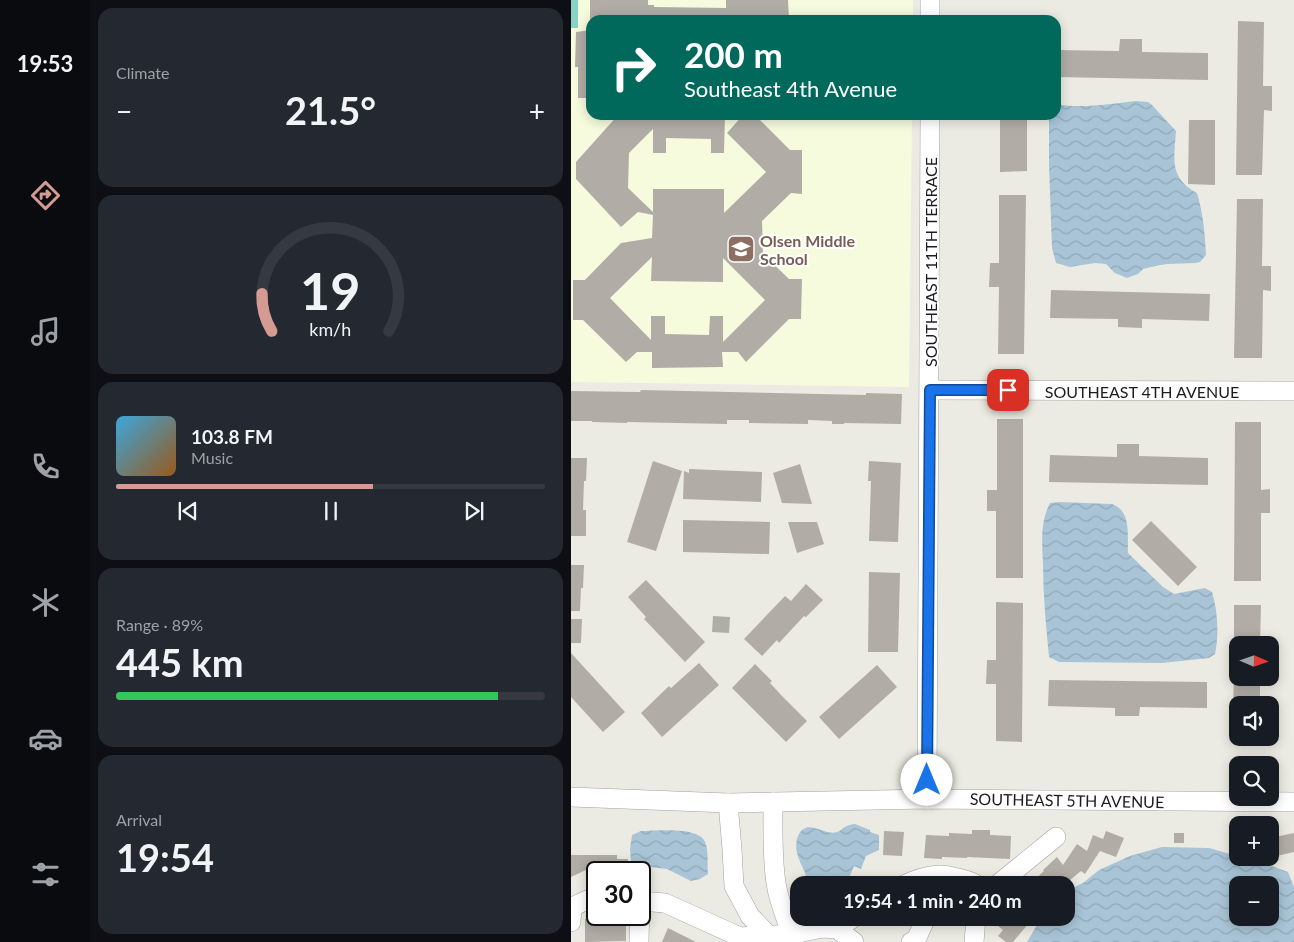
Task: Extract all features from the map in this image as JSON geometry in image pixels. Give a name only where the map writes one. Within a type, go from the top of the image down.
[{"type":"street","points":[[930,15],[931,0]]},
{"type":"street","name":"SOUTHEAST 11TH TERRACE","points":[[927,799],[930,120]]},
{"type":"street","name":"SOUTHEAST 4TH AVENUE","points":[[930,390],[1294,391]]},
{"type":"street","name":"SOUTHEAST 5TH AVENUE","points":[[571,797],[728,803],[927,799],[1294,802]]},
{"type":"street","points":[[773,802],[773,855],[776,884],[793,938]]},
{"type":"street","points":[[728,803],[734,886],[750,916],[770,939]]},
{"type":"street","points":[[1008,876],[1056,836]]},
{"type":"street","points":[[571,922],[572,907],[586,900]]},
{"type":"street","points":[[651,902],[665,903],[740,937],[793,938],[823,928],[837,929],[854,942]]},
{"type":"street","points":[[639,926],[639,942]]},
{"type":"street","points":[[837,929],[841,926]]},
{"type":"street","points":[[911,942],[916,940],[922,926]]},
{"type":"street","points":[[974,942],[975,926]]},
{"type":"shaded area","name":"Olsen Middle School","points":[[571,0],[913,0],[913,15],[586,15],[586,120],[912,120],[909,387],[571,382]]},
{"type":"shaded area","points":[[571,0],[578,0],[578,28],[571,28]]},
{"type":"water","points":[[1136,101],[1148,102],[1176,131],[1175,167],[1182,181],[1197,193],[1201,208],[1206,255],[1200,262],[1155,266],[1143,269],[1138,274],[1127,278],[1115,273],[1106,264],[1095,263],[1070,267],[1056,263],[1052,248],[1049,120],[1061,120],[1061,104],[1106,105]]},
{"type":"water","points":[[1050,503],[1112,504],[1118,507],[1126,518],[1128,553],[1163,587],[1174,594],[1205,588],[1212,592],[1216,607],[1217,623],[1215,654],[1209,658],[1162,663],[1059,662],[1049,657],[1044,599],[1042,533]]},
{"type":"water","points":[[855,824],[879,835],[879,850],[866,856],[861,869],[854,866],[850,876],[805,876],[796,848],[798,836],[802,830],[811,827],[832,833]]},
{"type":"water","points":[[676,830],[686,831],[701,837],[707,849],[708,874],[700,879],[691,881],[667,869],[651,867],[651,861],[631,861],[632,835],[641,831]]},
{"type":"water","points":[[1162,847],[1209,848],[1229,854],[1229,866],[1271,866],[1288,872],[1294,887],[1294,942],[1027,942],[1036,926],[1075,926],[1075,887],[1099,870],[1130,856]]},
{"type":"building","points":[[590,0],[648,0],[648,5],[654,5],[654,7],[726,8],[726,0],[788,0],[789,15],[590,15]]},
{"type":"building","points":[[1238,21],[1264,22],[1263,86],[1272,86],[1272,111],[1264,110],[1262,175],[1236,175]]},
{"type":"building","points":[[586,31],[586,98],[578,98],[578,67],[575,67],[576,32]]},
{"type":"building","points":[[1120,39],[1142,39],[1142,52],[1208,53],[1208,80],[1061,77],[1061,50],[1119,51]]},
{"type":"building","points":[[614,120],[725,120],[724,153],[711,153],[711,139],[666,138],[666,153],[653,153],[653,129],[629,153],[628,188],[653,212],[653,189],[724,189],[724,213],[766,172],[727,133],[739,120],[760,120],[790,150],[802,150],[802,194],[791,193],[762,221],[763,254],[789,279],[802,279],[801,319],[789,319],[746,362],[738,352],[722,352],[723,367],[652,368],[652,352],[637,352],[626,362],[583,320],[573,320],[573,280],[585,280],[621,243],[652,238],[653,215],[638,212],[621,227],[576,179],[576,162]],"holes":[[[652,257],[651,281],[723,282],[723,258],[765,300],[723,342],[723,316],[710,316],[709,335],[665,334],[665,316],[651,316],[651,340],[610,298]]]},
{"type":"building","points":[[1000,120],[1027,120],[1027,171],[1000,172]]},
{"type":"building","points":[[1189,120],[1215,120],[1215,185],[1188,184]]},
{"type":"building","points":[[999,195],[1026,195],[1024,354],[998,354],[999,287],[989,287],[990,263],[999,263]]},
{"type":"building","points":[[1237,199],[1263,199],[1262,266],[1271,266],[1271,291],[1263,290],[1262,358],[1234,358]]},
{"type":"building","points":[[1051,290],[1210,294],[1209,321],[1142,319],[1142,328],[1118,327],[1118,319],[1050,318]]},
{"type":"building","points":[[641,390],[866,395],[866,393],[902,394],[901,424],[832,424],[832,421],[808,420],[808,424],[749,423],[749,420],[727,420],[727,424],[571,421],[571,391],[640,392]]},
{"type":"building","points":[[997,419],[1023,419],[1023,578],[996,578],[996,511],[987,511],[987,490],[997,490]]},
{"type":"building","points":[[1235,422],[1261,422],[1261,490],[1270,489],[1270,513],[1261,513],[1261,581],[1234,581]]},
{"type":"building","points":[[1117,444],[1139,444],[1139,456],[1208,458],[1208,485],[1049,482],[1050,455],[1117,457]]},
{"type":"building","points":[[571,458],[587,458],[583,510],[586,510],[586,536],[571,536]]},
{"type":"building","points":[[653,461],[682,471],[656,551],[627,542]]},
{"type":"building","points":[[869,461],[901,463],[898,542],[869,541],[871,481],[868,481]]},
{"type":"building","points":[[800,464],[812,504],[782,503],[773,473]]},
{"type":"building","points":[[689,469],[762,472],[761,502],[683,499],[684,471],[689,473]]},
{"type":"building","points":[[683,520],[770,522],[769,554],[683,552]]},
{"type":"building","points":[[1151,521],[1197,567],[1178,586],[1132,540]]},
{"type":"building","points":[[788,522],[817,522],[824,544],[797,553]]},
{"type":"building","points":[[571,565],[584,565],[580,611],[571,611]]},
{"type":"building","points":[[869,572],[900,573],[898,652],[868,652]]},
{"type":"building","points":[[646,580],[705,642],[685,662],[644,619],[646,617],[628,597]]},
{"type":"building","points":[[806,584],[823,600],[806,617],[804,616],[779,643],[777,640],[762,656],[744,639],[785,596],[791,601]]},
{"type":"building","points":[[996,602],[1023,603],[1022,742],[996,741],[996,684],[986,684],[987,660],[996,660]]},
{"type":"building","points":[[1234,605],[1261,605],[1260,636],[1234,636]]},
{"type":"building","points":[[713,616],[730,617],[729,633],[712,632]]},
{"type":"building","points":[[571,619],[582,619],[581,643],[571,643]]},
{"type":"building","points":[[571,653],[625,712],[603,732],[571,697]]},
{"type":"building","points":[[699,663],[719,685],[662,737],[641,713],[669,686],[671,688]]},
{"type":"building","points":[[755,664],[772,681],[770,683],[807,721],[786,742],[732,688]]},
{"type":"building","points":[[877,665],[897,687],[839,739],[819,717]]},
{"type":"building","points":[[1049,680],[1207,682],[1207,708],[1140,707],[1139,716],[1115,716],[1115,708],[1048,706]]},
{"type":"building","points":[[1234,686],[1260,686],[1260,696],[1233,696]]},
{"type":"building","points":[[972,830],[990,830],[990,835],[1011,836],[1010,859],[924,858],[926,835],[972,834]]},
{"type":"building","points":[[884,831],[904,832],[902,856],[883,855]]},
{"type":"building","points":[[1106,831],[1124,838],[1116,857],[1100,851],[1085,874],[1081,871],[1075,876],[1039,876],[1057,857],[1063,865],[1077,844],[1087,851],[1093,835],[1103,839]]},
{"type":"building","points":[[1174,833],[1184,833],[1184,843],[1174,843]]},
{"type":"building","points":[[1294,833],[1294,852],[1279,855],[1279,836]]},
{"type":"building","points":[[571,855],[617,855],[617,859],[628,859],[628,861],[586,861],[586,870],[571,877]]},
{"type":"building","points":[[585,919],[586,926],[626,926],[626,941],[585,942]]},
{"type":"building","points":[[998,926],[1026,926],[1013,942],[1006,942],[998,936],[1003,930]]},
{"type":"building","points":[[668,928],[696,942],[662,942]]},
{"type":"place","name":"Olsen Middle School","points":[[741,249]]},
{"type":"route","points":[[927,780],[930,390],[1008,390]]}]
